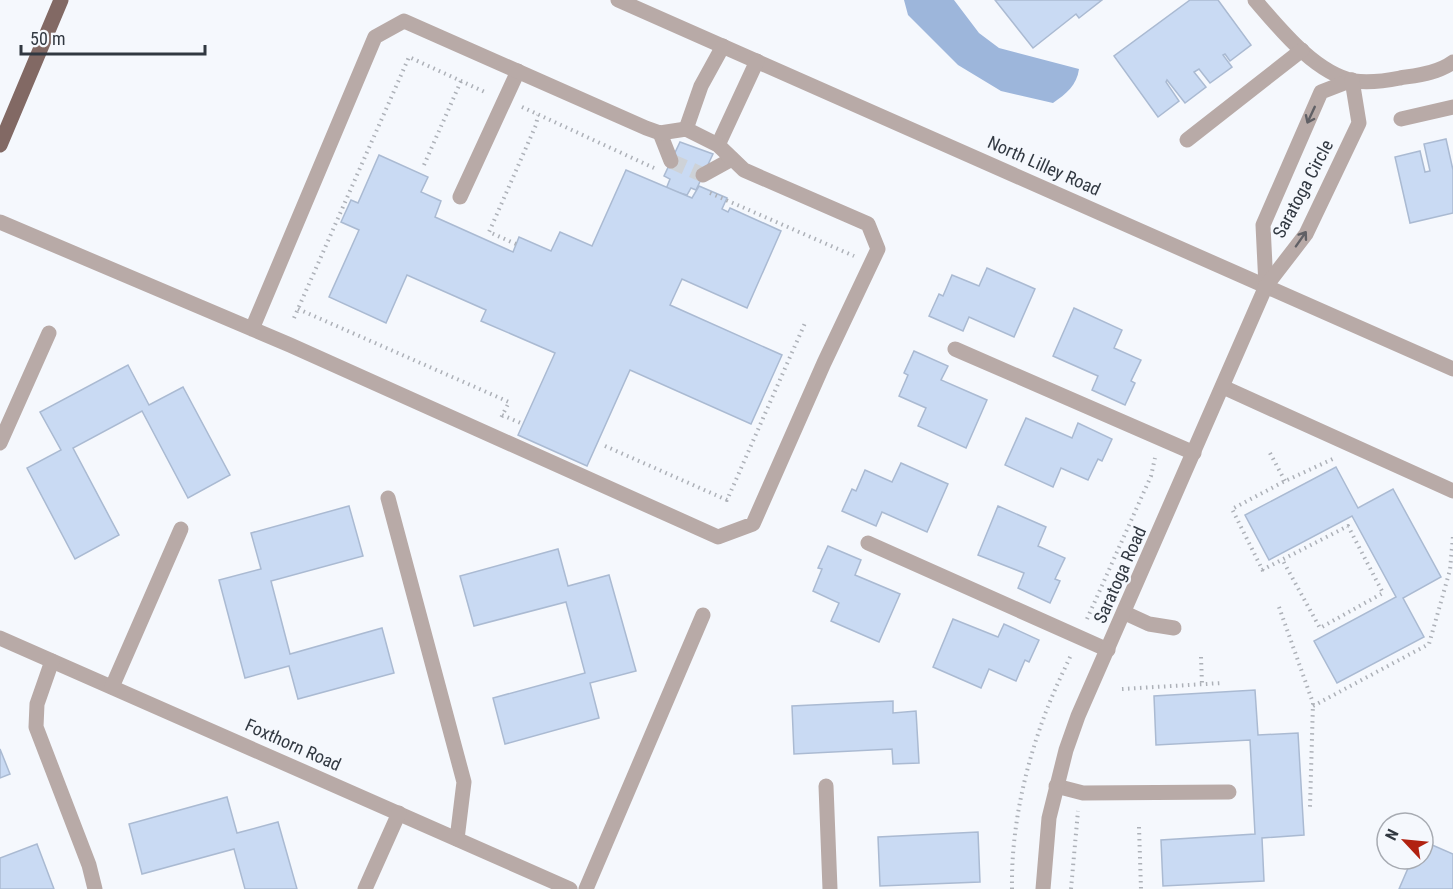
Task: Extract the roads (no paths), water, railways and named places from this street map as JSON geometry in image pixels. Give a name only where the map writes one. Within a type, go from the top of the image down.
[{"type":"main road","points":[[1,140],[58,1]]},
{"type":"street","name":"North Lilley Road","points":[[618,0],[1453,369]]},
{"type":"street","name":"Saratoga Circle","points":[[1255,0],[1302,50],[1329,71],[1352,80],[1376,82],[1426,74],[1453,62]]},
{"type":"street","points":[[0,222],[252,328],[718,537],[753,524],[878,249],[868,224],[744,170],[718,145],[686,129],[660,133],[646,128],[404,21],[375,37],[252,328]]},
{"type":"street","points":[[686,129],[701,86],[723,46]]},
{"type":"street","points":[[1187,140],[1302,50]]},
{"type":"street","points":[[718,145],[757,61]]},
{"type":"street","points":[[460,197],[518,71]]},
{"type":"street","name":"Saratoga Circle","points":[[1266,286],[1306,234],[1359,123],[1352,80]]},
{"type":"street","name":"Saratoga Circle","points":[[1266,286],[1263,225],[1321,93],[1352,80]]},
{"type":"street","points":[[1401,119],[1453,106]]},
{"type":"street","points":[[660,133],[671,161]]},
{"type":"street","points":[[703,175],[732,159]]},
{"type":"street","name":"Saratoga Road","points":[[1043,889],[1048,818],[1078,716],[1125,613],[1266,286]]},
{"type":"street","points":[[0,443],[49,333]]},
{"type":"street","points":[[955,348],[1194,453]]},
{"type":"street","points":[[1223,387],[1453,491]]},
{"type":"street","points":[[388,498],[464,782],[457,839]]},
{"type":"street","points":[[112,687],[181,529]]},
{"type":"street","points":[[868,543],[1108,650]]},
{"type":"street","points":[[1125,613],[1149,624],[1174,628]]},
{"type":"street","points":[[586,889],[703,615]]},
{"type":"street","name":"Foxthorn Road","points":[[0,638],[568,889]]},
{"type":"street","points":[[52,661],[37,704],[36,727],[89,865],[95,889]]},
{"type":"street","points":[[826,786],[830,889]]},
{"type":"street","points":[[1056,786],[1083,793],[1229,792]]},
{"type":"street","points":[[365,889],[399,813]]},
{"type":"water","points":[[904,0],[954,0],[979,33],[999,48],[1079,69],[1076,80],[1066,93],[1053,103],[1001,91],[958,65],[908,15]]},
{"type":"tunnel","points":[[671,161],[703,175]]}]
